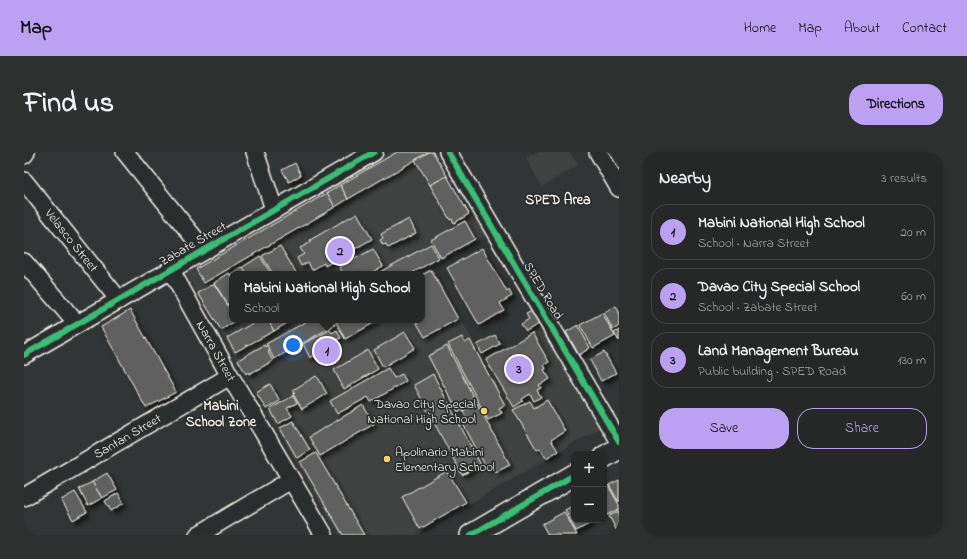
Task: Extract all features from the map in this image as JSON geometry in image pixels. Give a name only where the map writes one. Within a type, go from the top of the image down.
[{"type":"main road","points":[[607,455],[619,448]]},
{"type":"main road","points":[[471,535],[571,476]]},
{"type":"street","points":[[125,152],[204,250]]},
{"type":"street","points":[[255,152],[274,210]]},
{"type":"street","name":"Zabate Street","points":[[24,355],[374,152]]},
{"type":"street","name":"SPED Road","points":[[448,152],[619,442]]},
{"type":"street","points":[[602,153],[619,188]]},
{"type":"street","name":"Velasco Street","points":[[24,181],[119,300]]},
{"type":"street","points":[[24,262],[77,324]]},
{"type":"street","name":"Narra Street","points":[[170,269],[230,376],[324,535]]},
{"type":"street","name":"Santan Street","points":[[24,497],[230,376]]},
{"type":"street","points":[[198,535],[292,480]]},
{"type":"shaded area","points":[[392,152],[439,152],[488,235],[431,267],[484,360],[541,327],[600,428],[416,535],[339,535],[185,272]]},
{"type":"shaded area","points":[[536,152],[570,152],[578,165],[542,187],[526,158]]},
{"type":"building","points":[[397,152],[429,152],[348,199],[340,185]]},
{"type":"building","points":[[429,152],[433,152],[447,176],[430,185],[415,160]]},
{"type":"building","points":[[295,163],[301,175],[289,182],[282,170]]},
{"type":"building","points":[[447,176],[469,214],[454,223],[452,219],[450,220],[430,185]]},
{"type":"building","points":[[340,185],[348,199],[335,207],[327,193]]},
{"type":"building","points":[[327,193],[335,207],[204,283],[196,269]]},
{"type":"building","points":[[357,213],[372,239],[325,266],[324,263],[312,270],[308,262],[301,266],[297,258],[304,254],[300,248],[311,242],[310,240]]},
{"type":"building","points":[[409,219],[416,233],[388,248],[386,244],[383,245],[380,240],[383,238],[381,234]]},
{"type":"building","points":[[465,221],[475,239],[441,258],[431,240]]},
{"type":"building","points":[[431,244],[439,258],[415,271],[382,271]]},
{"type":"building","points":[[280,246],[295,271],[271,271],[262,256]]},
{"type":"building","points":[[482,248],[507,292],[509,290],[512,296],[500,303],[504,310],[479,325],[447,268]]},
{"type":"building","points":[[373,249],[383,266],[374,271],[342,271],[340,267]]},
{"type":"building","points":[[260,256],[269,271],[246,271],[243,267]]},
{"type":"building","points":[[242,267],[245,271],[236,271]]},
{"type":"building","points":[[431,270],[458,319],[425,337],[417,323],[425,323],[425,273]]},
{"type":"building","points":[[229,273],[229,306],[214,283]]},
{"type":"building","points":[[214,284],[229,307],[229,323],[232,323],[221,330],[198,293]]},
{"type":"building","points":[[616,306],[619,312],[619,326],[613,330],[604,313]]},
{"type":"building","points":[[130,310],[176,392],[146,408],[101,327]]},
{"type":"building","points":[[532,311],[539,324],[526,331],[521,324],[529,319],[526,314]]},
{"type":"building","points":[[602,313],[615,336],[593,348],[580,325]]},
{"type":"building","points":[[253,323],[270,323],[274,331],[235,352],[227,338]]},
{"type":"building","points":[[270,323],[287,323],[274,331]]},
{"type":"building","points":[[304,323],[334,323],[335,325],[274,359],[266,344]]},
{"type":"building","points":[[337,323],[374,323],[345,339]]},
{"type":"building","points":[[578,325],[590,348],[579,355],[566,332]]},
{"type":"building","points":[[330,330],[332,333],[337,330],[341,338],[336,340],[338,343],[310,358],[303,344]]},
{"type":"building","points":[[619,330],[619,341],[614,333]]},
{"type":"building","points":[[405,332],[415,348],[383,367],[374,350]]},
{"type":"building","points":[[532,333],[549,362],[544,365],[546,369],[544,370],[550,379],[539,385],[541,388],[537,390],[541,397],[534,401],[530,394],[514,407],[486,360]]},
{"type":"building","points":[[495,335],[500,344],[482,354],[477,345]]},
{"type":"building","points":[[462,337],[465,343],[470,340],[505,405],[499,408],[502,413],[488,420],[448,344]]},
{"type":"building","points":[[264,345],[265,347],[267,345],[270,351],[268,352],[273,361],[249,374],[248,372],[246,374],[238,360]]},
{"type":"building","points":[[447,346],[476,402],[458,412],[428,356]]},
{"type":"building","points":[[368,350],[378,369],[344,389],[334,370]]},
{"type":"building","points":[[604,352],[616,373],[601,381],[590,360]]},
{"type":"building","points":[[388,368],[394,378],[402,374],[406,381],[371,402],[368,397],[337,414],[330,401]]},
{"type":"building","points":[[433,374],[481,465],[462,475],[414,385]]},
{"type":"building","points":[[316,376],[327,394],[302,409],[293,394],[295,393],[293,390]]},
{"type":"building","points":[[270,384],[280,401],[266,409],[256,392]]},
{"type":"building","points":[[293,396],[297,403],[287,408],[292,416],[278,424],[270,409]]},
{"type":"building","points":[[547,400],[565,431],[551,440],[558,451],[546,458],[540,448],[537,450],[513,410],[530,401],[534,408]]},
{"type":"building","points":[[477,403],[510,465],[496,472],[493,466],[487,469],[461,420],[466,417],[463,411]]},
{"type":"building","points":[[363,405],[374,424],[320,456],[309,437]]},
{"type":"building","points":[[293,421],[310,450],[297,458],[280,428]]},
{"type":"building","points":[[316,453],[364,535],[343,535],[300,462]]},
{"type":"building","points":[[447,471],[466,502],[420,529],[402,497]]},
{"type":"building","points":[[107,473],[117,490],[102,498],[92,482]]},
{"type":"building","points":[[619,480],[619,502],[609,485]]},
{"type":"building","points":[[92,482],[102,498],[88,506],[79,489]]},
{"type":"building","points":[[607,486],[619,505],[619,509],[607,515],[607,487]]},
{"type":"building","points":[[75,492],[87,512],[73,520],[61,500]]},
{"type":"building","points":[[118,493],[124,503],[111,511],[105,501]]},
{"type":"building","points":[[571,507],[571,521],[565,510]]},
{"type":"building","points":[[619,511],[619,535],[609,516]]},
{"type":"building","points":[[564,512],[577,535],[548,535],[542,524]]},
{"type":"building","points":[[572,523],[591,523],[576,531]]},
{"type":"cycle path","points":[[24,355],[374,152]]},
{"type":"cycle path","points":[[448,152],[619,442]]},
{"type":"cycle path","points":[[471,535],[571,477]]},
{"type":"place","name":"Davao City Special School","points":[[340,251]]},
{"type":"place","name":"Mabini National High School","points":[[327,351]]},
{"type":"place","name":"Land Management Bureau","points":[[519,369]]},
{"type":"place","name":"Davao City Special National High School","points":[[484,411]]},
{"type":"place","name":"Apolinario Mabini Elementary School","points":[[387,459]]},
{"type":"district","name":"SPED Area","points":[[558,200]]},
{"type":"district","name":"Mabini School Zone","points":[[221,414]]}]
